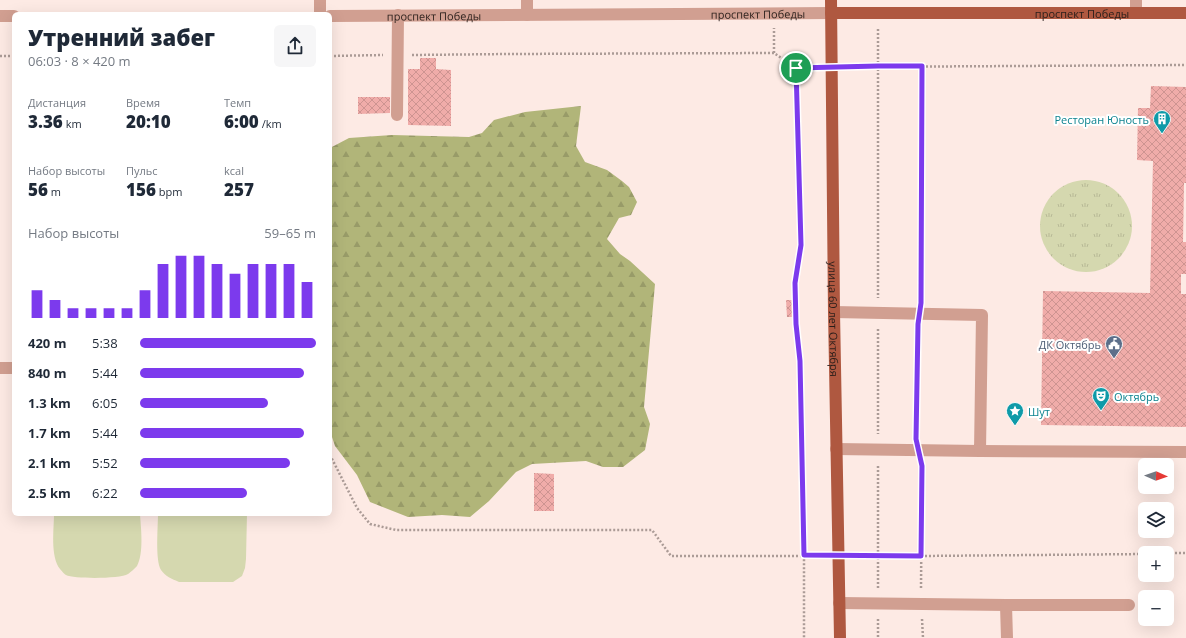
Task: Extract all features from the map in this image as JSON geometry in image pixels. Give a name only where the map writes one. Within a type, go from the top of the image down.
[{"type":"main road","name":"улица 60 лет Октября","points":[[831,0],[834,312],[840,638]]},
{"type":"main road","name":"проспект Победы","points":[[831,13],[1186,13]]},
{"type":"street","points":[[320,0],[320,12]]},
{"type":"street","points":[[527,0],[527,15]]},
{"type":"street","points":[[1136,0],[1136,13]]},
{"type":"street","name":"проспект Победы","points":[[332,16],[831,13]]},
{"type":"street","points":[[397,115],[398,15]]},
{"type":"street","points":[[0,16],[12,16]]},
{"type":"street","points":[[834,312],[982,315],[980,451]]},
{"type":"street","points":[[0,368],[12,368]]},
{"type":"street","points":[[836,449],[1186,452]]},
{"type":"street","points":[[839,603],[1129,605]]},
{"type":"street","points":[[1006,605],[1007,638]]},
{"type":"path","points":[[332,56],[774,53],[796,68],[1186,65]]},
{"type":"path","points":[[0,56],[12,56]]},
{"type":"path","points":[[922,66],[921,303],[918,324],[916,432],[916,439],[922,466],[922,638]]},
{"type":"path","points":[[796,68],[801,245],[795,283],[796,324],[800,361],[804,638]]},
{"type":"path","points":[[332,459],[357,508],[370,524],[396,530],[652,530],[671,556],[1138,554]]},
{"type":"path","points":[[1174,554],[1186,553]]},
{"type":"green space","points":[[581,106],[576,146],[585,162],[607,170],[622,181],[629,187],[637,202],[631,215],[619,218],[607,239],[620,254],[655,284],[644,407],[650,424],[645,450],[623,467],[603,467],[586,461],[532,464],[516,472],[489,501],[470,517],[442,515],[408,517],[370,502],[357,475],[335,446],[332,437],[332,147],[349,138],[392,135],[469,137],[482,133],[494,120],[525,112]]},
{"type":"green space","points":[[1077,180],[1095,180],[1112,187],[1125,200],[1132,217],[1132,235],[1125,252],[1112,265],[1095,272],[1077,272],[1060,265],[1047,252],[1040,235],[1040,217],[1047,200],[1060,187]]},
{"type":"green space","points":[[54,516],[140,516],[141,554],[137,566],[128,574],[123,576],[87,578],[66,575],[57,564],[53,542]]},
{"type":"green space","points":[[158,516],[247,516],[245,568],[242,576],[233,582],[179,582],[167,576],[161,570],[159,565],[157,543]]},
{"type":"building","points":[[420,58],[436,58],[436,69],[451,70],[451,126],[408,125],[408,69],[420,69]]},
{"type":"building","name":"ДК Октябрь","points":[[1151,86],[1186,87],[1186,183],[1184,183],[1183,242],[1186,242],[1186,274],[1181,274],[1181,294],[1186,294],[1186,427],[1041,425],[1043,291],[1150,293],[1153,161],[1137,160],[1138,108],[1150,108]]},
{"type":"building","points":[[358,97],[390,97],[390,113],[358,114]]},
{"type":"building","points":[[786,300],[793,300],[793,317],[787,317]]},
{"type":"building","points":[[534,473],[554,474],[554,511],[534,511]]},
{"type":"place","name":"Ресторан Юность","points":[[1162,134]]},
{"type":"place","name":"ДК Октябрь","points":[[1114,359]]},
{"type":"place","name":"Октябрь","points":[[1101,411]]},
{"type":"place","name":"Шут","points":[[1015,426]]},
{"type":"route","points":[[922,66],[921,303],[918,324],[916,439],[922,466],[921,556],[804,555],[800,361],[796,324],[795,283],[801,245],[796,68],[922,66]]}]
